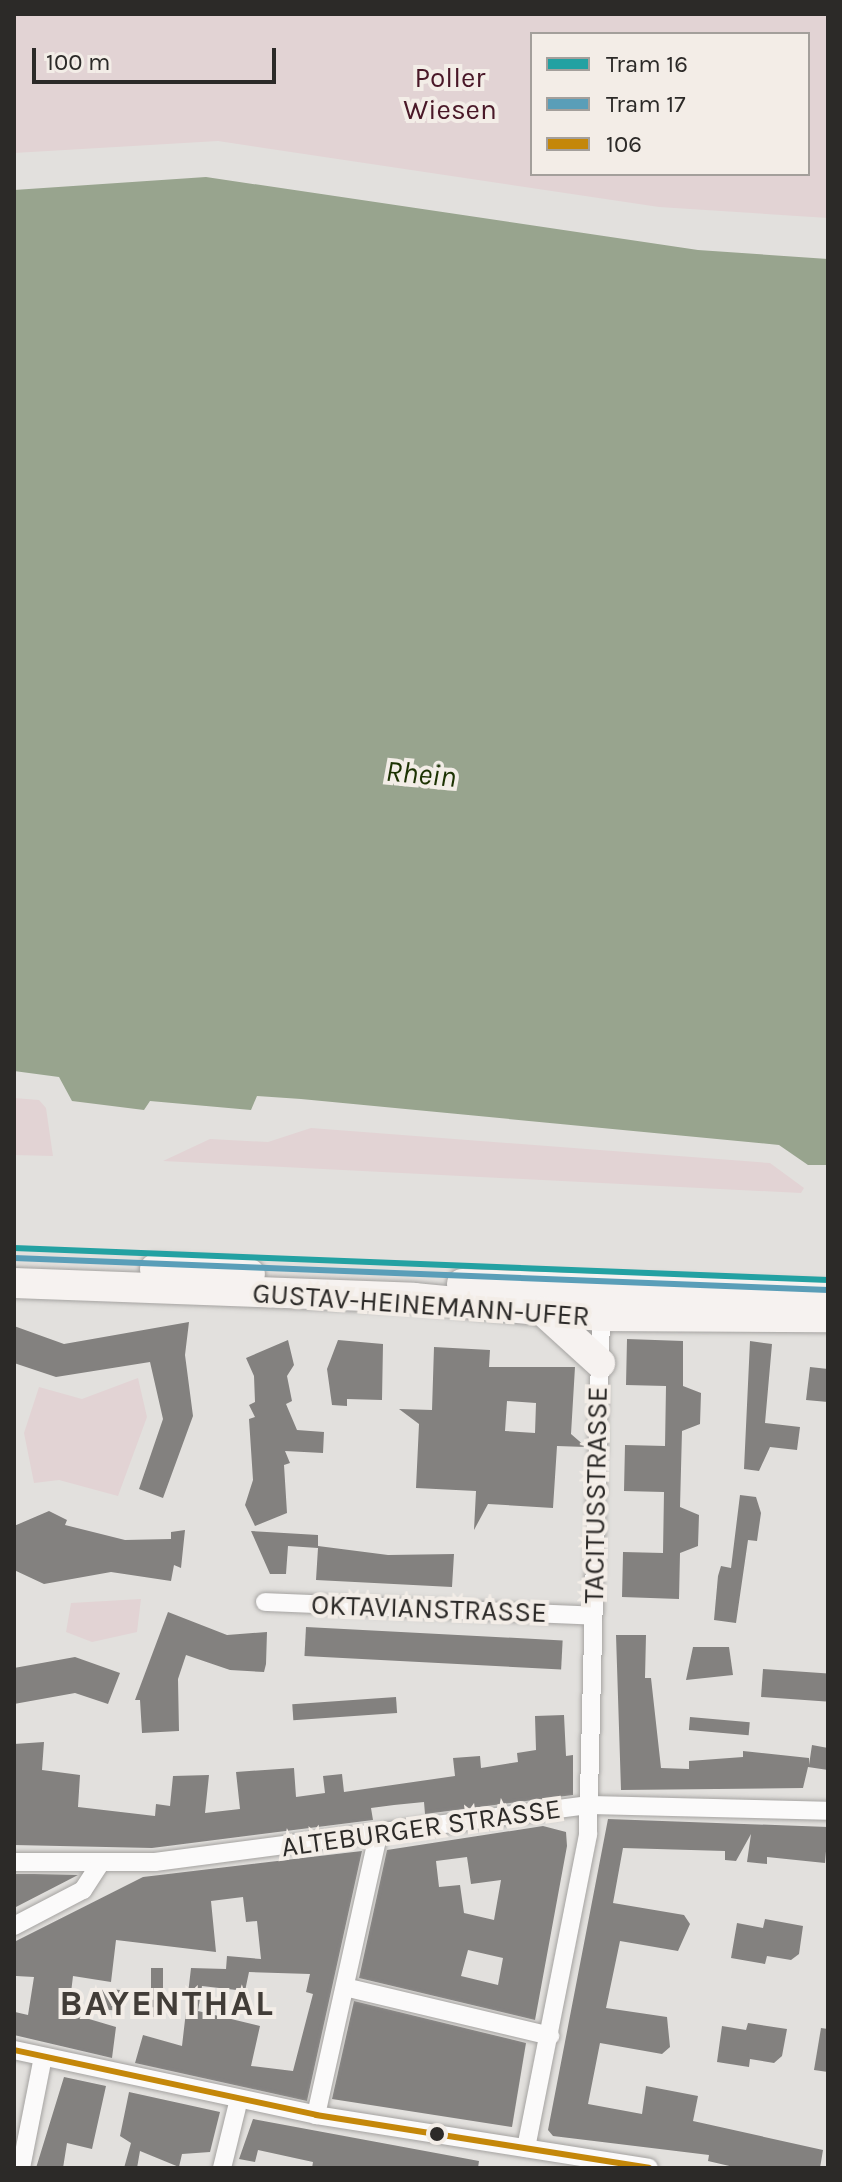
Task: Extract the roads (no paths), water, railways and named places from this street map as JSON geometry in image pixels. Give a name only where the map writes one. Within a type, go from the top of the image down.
[{"type":"main road","name":"GUSTAV-HEINEMANN-UFER","points":[[14,1262],[828,1296]]},
{"type":"main road","name":"GUSTAV-HEINEMANN-UFER","points":[[14,1283],[386,1296],[601,1316],[828,1317]]},
{"type":"main road","points":[[544,1312],[600,1363]]},
{"type":"street","name":"TACITUSSTRASSE","points":[[537,2156],[550,2036],[589,1805],[601,1316]]},
{"type":"street","name":"OKTAVIANSTRASSE","points":[[265,1602],[593,1616]]},
{"type":"street","name":"ALTEBURGER STRASSE","points":[[14,1862],[155,1862],[378,1836],[589,1805],[828,1811]]},
{"type":"street","points":[[316,2115],[378,1836]]},
{"type":"street","points":[[14,1926],[83,1890],[101,1862]]},
{"type":"street","points":[[345,1987],[550,2036]]},
{"type":"street","points":[[14,2050],[316,2115],[537,2156],[649,2168]]},
{"type":"street","points":[[21,2168],[43,2057]]},
{"type":"street","points":[[222,2168],[239,2099]]},
{"type":"water","name":"Rhein","points":[[206,177],[698,250],[828,259],[828,1165],[808,1165],[779,1145],[301,1099],[257,1096],[251,1110],[150,1101],[144,1110],[72,1101],[59,1077],[14,1071],[14,190]]},
{"type":"tram line","name":"16","points":[[14,1248],[828,1280]]},
{"type":"tram line","name":"17","points":[[14,1258],[828,1290]]},
{"type":"district","name":"BAYENTHAL","points":[[167,2004]]},
{"type":"park label","name":"Poller Wiesen","points":[[450,94]]}]
